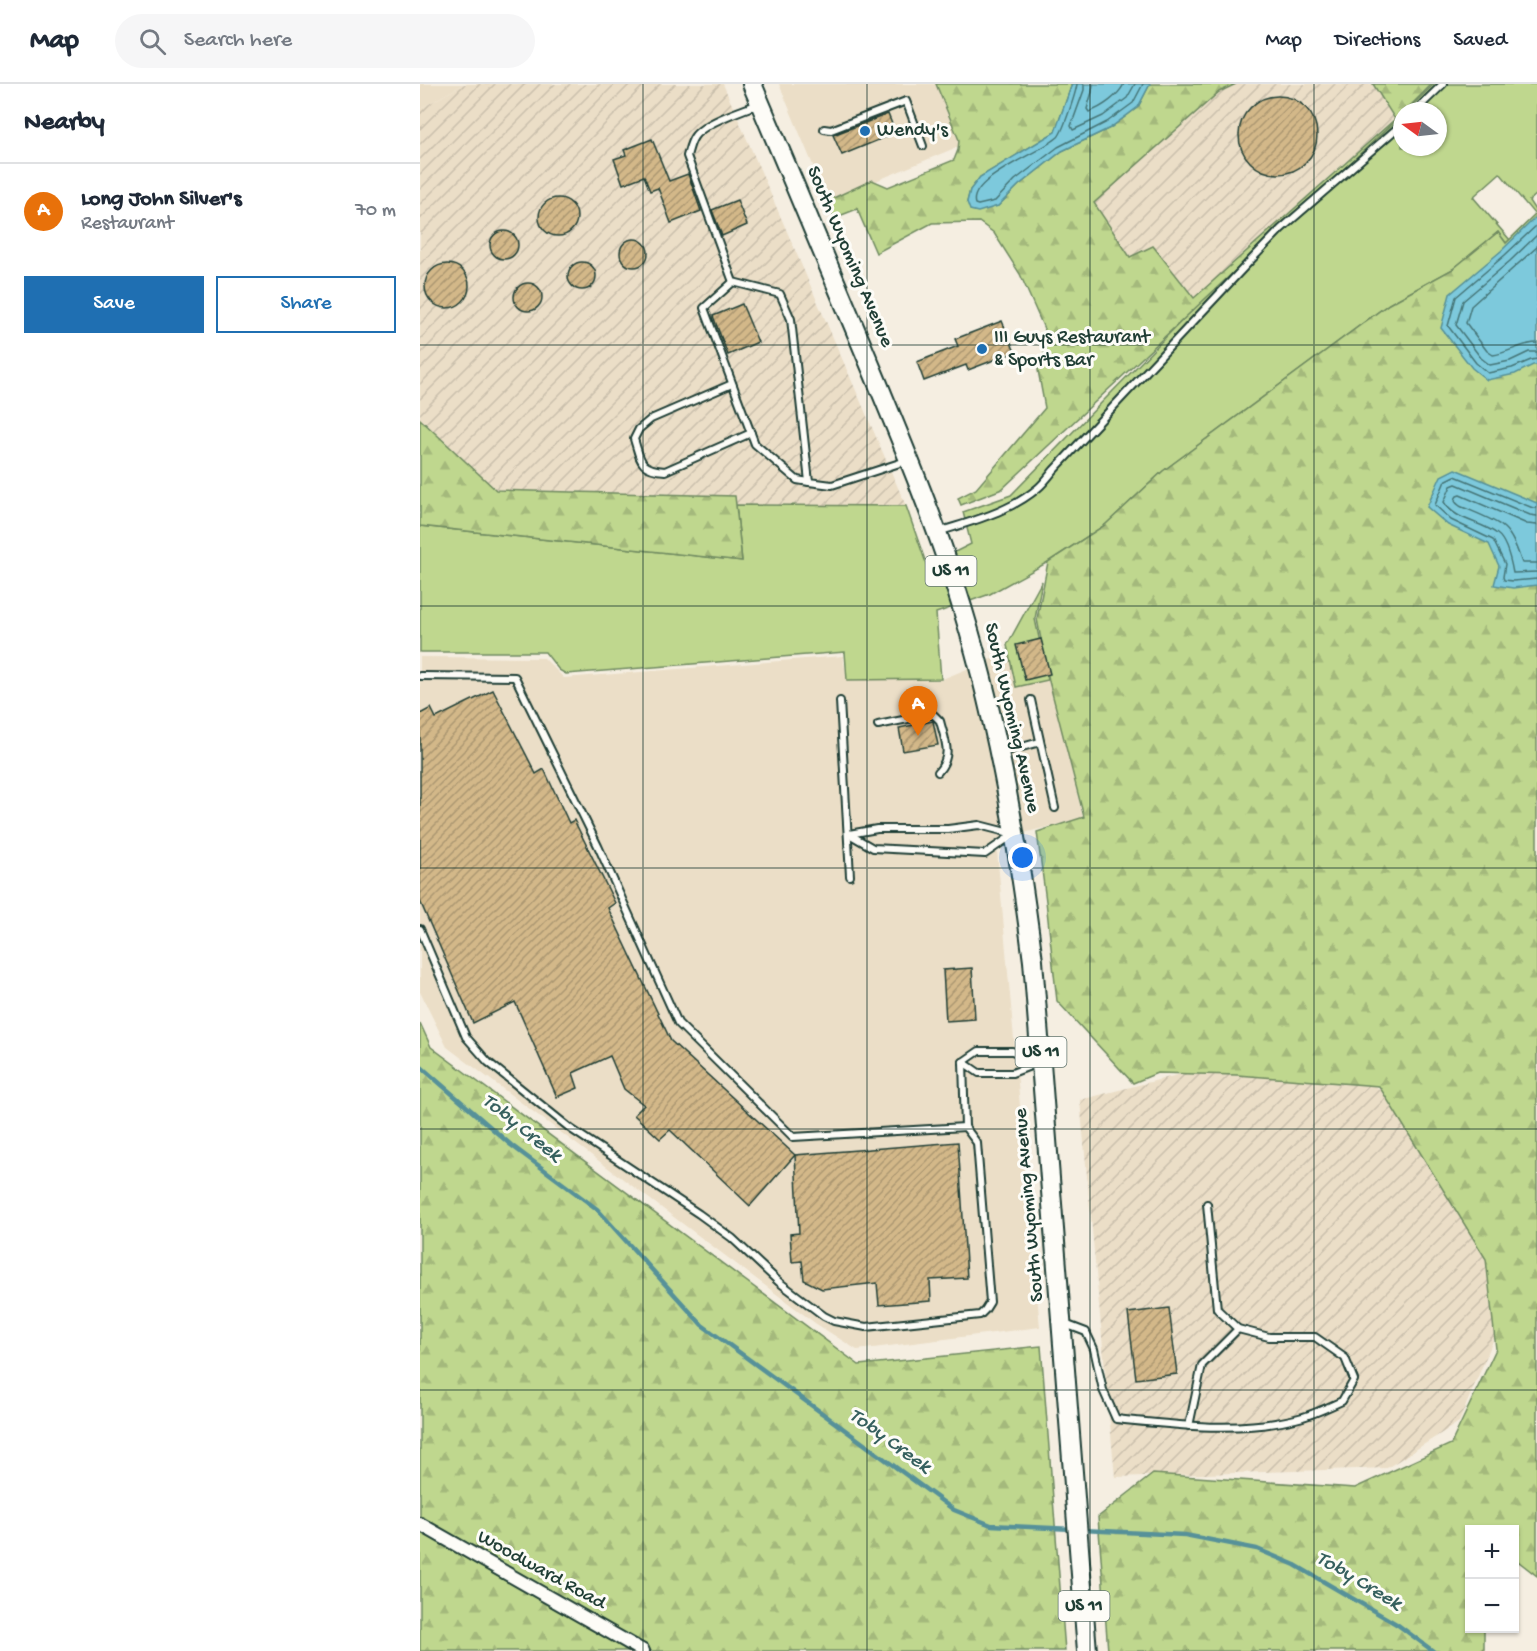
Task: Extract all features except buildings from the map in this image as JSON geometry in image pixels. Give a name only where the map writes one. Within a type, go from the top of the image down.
[{"type":"main road","name":"South Wyoming Avenue","points":[[752,84],[938,532],[973,644],[999,753],[1026,904],[1033,961],[1087,1651]]},
{"type":"street","name":"Woodward Road","points":[[420,1524],[643,1651]]},
{"type":"lane","points":[[1424,102],[1443,84]]},
{"type":"lane","points":[[824,129],[831,130],[906,101],[923,146]]},
{"type":"lane","points":[[734,282],[687,156],[694,137],[702,129],[760,104]]},
{"type":"lane","points":[[938,532],[1004,510],[1022,501],[1040,487],[1281,229],[1393,132]]},
{"type":"lane","points":[[734,282],[704,308],[756,444],[797,480],[832,485],[909,460]]},
{"type":"lane","points":[[734,282],[780,294],[791,319],[809,482]]},
{"type":"lane","points":[[732,384],[651,418],[639,429],[634,439],[642,464],[651,470],[665,471],[751,433]]},
{"type":"lane","points":[[420,676],[514,677],[598,846],[678,1023],[793,1137],[965,1126]]},
{"type":"lane","points":[[840,700],[850,876]]},
{"type":"lane","points":[[1031,700],[1055,808]]},
{"type":"lane","points":[[878,725],[928,715],[937,717],[940,721],[947,753],[944,764],[938,772]]},
{"type":"lane","points":[[999,753],[1040,742]]},
{"type":"lane","points":[[849,834],[878,829],[948,829],[980,825],[1014,834]]},
{"type":"lane","points":[[849,834],[873,848],[985,854],[1014,834]]},
{"type":"lane","points":[[420,929],[466,1037],[488,1062],[571,1129],[732,1238],[779,1282],[834,1321],[866,1327],[980,1315],[990,1302],[977,1143],[965,1126],[963,1062]]},
{"type":"lane","points":[[963,1062],[979,1051],[1012,1051],[1041,1062]]},
{"type":"lane","points":[[963,1062],[979,1073],[1012,1073],[1041,1062]]},
{"type":"lane","points":[[1062,1322],[1086,1332],[1094,1349],[1103,1390],[1116,1419],[1189,1426],[1233,1427],[1268,1424],[1304,1417],[1342,1401],[1353,1380],[1345,1358],[1315,1337],[1269,1337],[1238,1329],[1217,1309],[1207,1204]]},
{"type":"lane","points":[[1189,1426],[1202,1365],[1238,1329]]},
{"type":"shaded area","points":[[420,84],[464,84],[420,109]]},
{"type":"shaded area","points":[[464,84],[723,84],[906,506],[736,505],[735,496],[496,490],[420,419],[420,109]]},
{"type":"shaded area","points":[[779,84],[951,84],[974,140],[828,201]]},
{"type":"shaded area","points":[[1236,84],[1373,84],[1393,115],[1393,120],[1194,298],[1153,246],[1130,258],[1094,203],[1219,92]]},
{"type":"shaded area","points":[[1040,639],[1083,818],[996,840],[1040,1327],[857,1350],[815,1323],[447,1047],[420,992],[420,657],[544,658],[564,678],[843,656],[847,680],[940,680]]},
{"type":"shaded area","points":[[1209,1067],[1361,1077],[1435,1125],[1526,1262],[1459,1422],[1387,1468],[1115,1477],[1080,1100]]},
{"type":"green space","points":[[936,84],[1072,84],[1055,132],[980,177],[970,190],[967,202],[998,206],[1019,185],[1062,151],[1110,128],[1138,107],[1150,84],[1236,84],[1219,92],[1094,203],[1130,257],[1153,246],[1194,298],[1393,121],[1002,489],[961,505],[958,498],[976,489],[1045,408],[1038,370],[1049,340],[1020,274],[994,233],[979,222],[932,223],[876,253],[857,209],[834,218],[827,201],[872,180],[888,187],[954,160],[959,140]]},
{"type":"green space","points":[[1373,84],[1432,84],[1414,102],[1393,102],[1393,116]]},
{"type":"green space","points":[[1434,84],[1537,84],[1537,194],[1529,201],[1537,213],[1535,215],[1500,173],[1473,197],[1510,240],[1506,243],[1498,232],[1453,269],[1389,304],[1163,471],[1105,525],[1048,562],[990,594],[936,613],[941,679],[847,680],[845,652],[566,674],[559,670],[545,652],[420,652],[420,526],[742,561],[736,505],[906,506],[927,566],[971,544],[963,512],[1011,495],[1206,296],[1393,123],[1393,156],[1447,156],[1447,102],[1415,102]]},
{"type":"green space","points":[[1537,213],[1537,1576],[1519,1562],[1519,1525],[1465,1525],[1465,1633],[1484,1633],[1484,1651],[1108,1651],[1098,1517],[1153,1474],[1355,1488],[1451,1444],[1496,1349],[1486,1259],[1379,1086],[1237,1075],[1157,1073],[1133,1083],[1057,1001],[1037,832],[1084,817],[1049,681],[1037,619],[1048,562],[1105,525],[1163,471],[1389,304],[1453,269],[1498,232],[1506,243]]},
{"type":"green space","points":[[420,419],[496,490],[735,496],[742,561],[420,526]]},
{"type":"green space","points":[[1042,581],[1035,619],[1048,680],[1016,687],[1007,645]]},
{"type":"green space","points":[[420,1023],[431,1047],[859,1365],[1041,1346],[1065,1651],[420,1651]]},
{"type":"water","points":[[1072,84],[1150,84],[1138,107],[1110,128],[1062,151],[1019,185],[998,206],[978,212],[970,210],[967,202],[970,190],[980,177],[1055,132]]},
{"type":"water","points":[[1537,216],[1537,365],[1515,374],[1487,380],[1472,368],[1441,328],[1450,294],[1501,251]]},
{"type":"water","points":[[1455,469],[1537,503],[1537,585],[1513,588],[1494,585],[1499,566],[1489,544],[1448,525],[1427,507],[1441,476]]},
{"type":"waterway","name":"Toby Creek","points":[[420,1066],[511,1145],[597,1209],[702,1325],[954,1510],[991,1525],[1073,1529]]},
{"type":"waterway","name":"Toby Creek","points":[[1082,1530],[1185,1535],[1257,1549],[1295,1565],[1398,1625],[1433,1651]]},
{"type":"place","name":"Wendy's","points":[[865,131]]},
{"type":"place","name":"III Guys Restaurant & Sports Bar","points":[[982,349]]},
{"type":"place","name":"Long John Silver's","points":[[918,736]]}]
